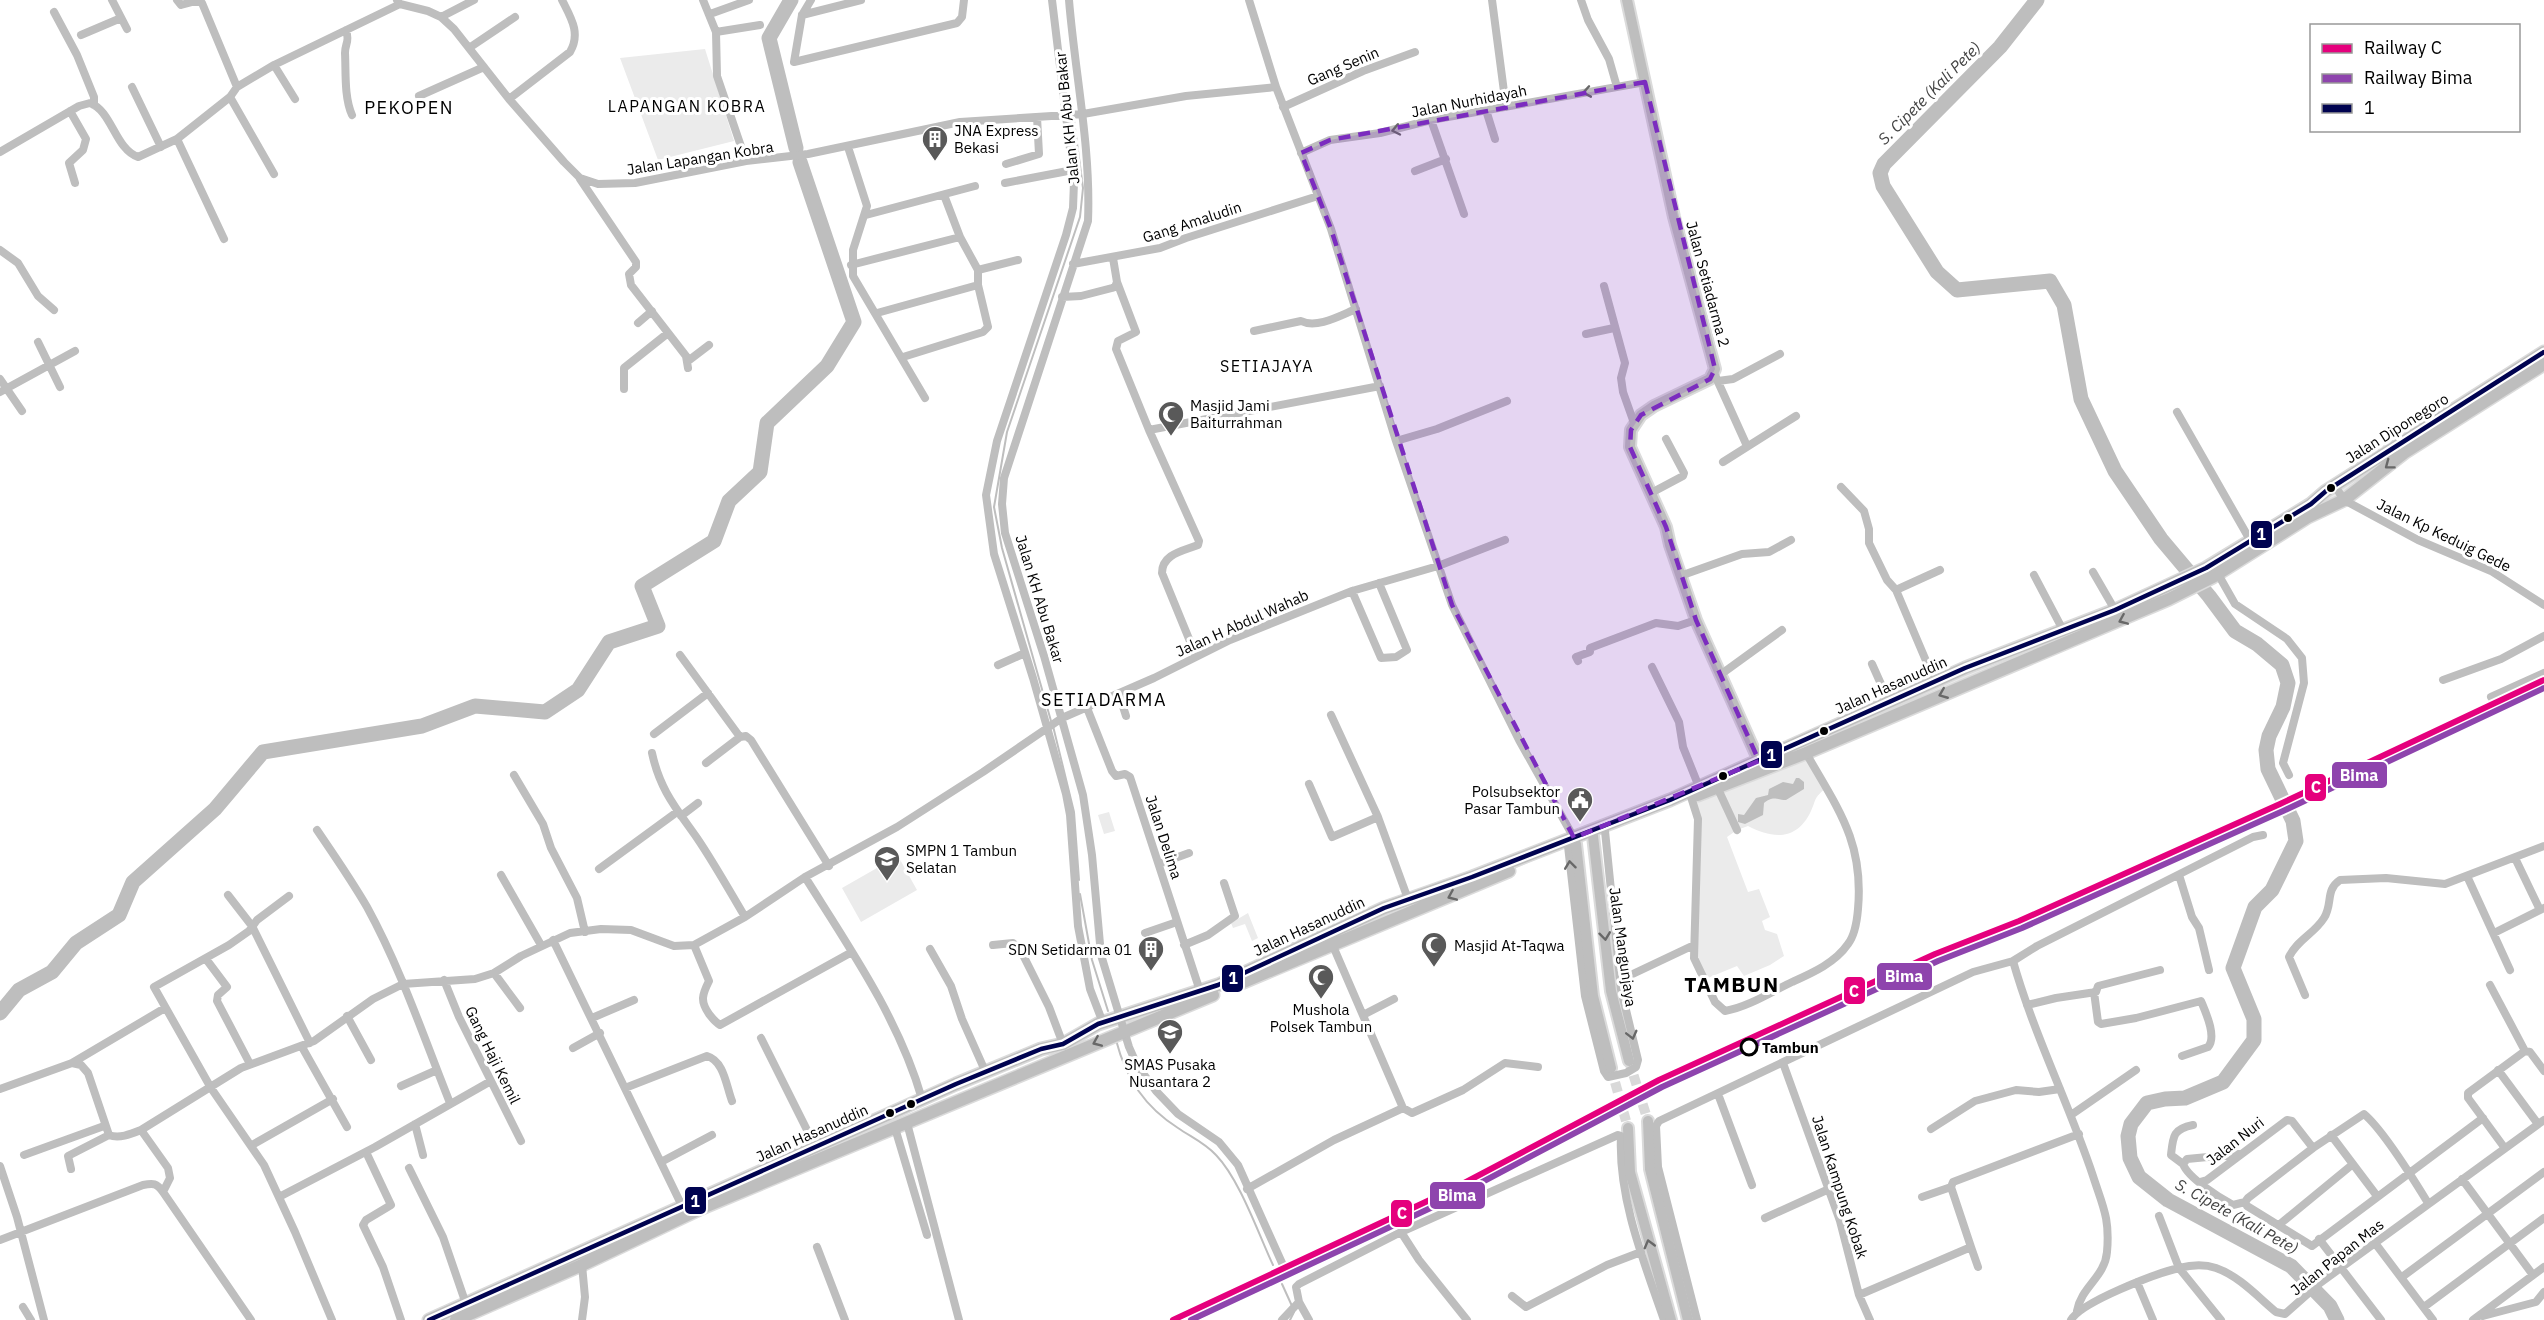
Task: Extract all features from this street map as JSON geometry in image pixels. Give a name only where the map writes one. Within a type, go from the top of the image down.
[{"type":"highway","name":"Jalan Diponegoro","points":[[2212,573],[2335,486],[2544,352]]},
{"type":"highway","name":"Jalan Diponegoro","points":[[2254,545],[2344,500],[2404,453],[2544,364]]},
{"type":"highway","name":"Jalan Hasanuddin","points":[[429,1320],[922,1100],[1041,1049],[1063,1044],[1103,1023],[1333,946],[1695,792],[1718,789],[1806,753],[2212,573]]},
{"type":"highway","name":"Jalan Hasanuddin","points":[[456,1320],[582,1265],[702,1208],[907,1123],[1261,970],[1364,917],[1407,899],[1599,834],[1935,682],[2115,610],[2171,592]]},
{"type":"highway","points":[[1364,917],[1369,931]]},
{"type":"main road","name":"Jalan Setiadarma 2","points":[[1627,0],[1674,217],[1716,377]]},
{"type":"main road","points":[[1716,377],[1654,406],[1634,423],[1629,440],[1630,447],[1666,527],[1696,620],[1759,761]]},
{"type":"main road","name":"Jalan Mangunjaya","points":[[1599,834],[1611,991],[1629,1061]]},
{"type":"main road","points":[[1573,842],[1593,996],[1611,1068]]},
{"type":"main road","points":[[1648,1121],[1650,1169],[1688,1320]]},
{"type":"main road","points":[[1628,1128],[1630,1172],[1671,1320]]},
{"type":"street","points":[[112,0],[127,29]]},
{"type":"street","points":[[177,0],[184,5],[196,1],[202,3],[237,87]]},
{"type":"street","points":[[441,17],[474,0]]},
{"type":"street","points":[[509,99],[570,52],[575,44],[574,26],[562,0]]},
{"type":"street","points":[[703,0],[716,32],[717,75],[746,161]]},
{"type":"street","points":[[710,14],[749,0]]},
{"type":"street","points":[[811,0],[802,15],[794,62],[957,23],[962,17],[964,0]]},
{"type":"street","points":[[802,15],[861,0]]},
{"type":"street","points":[[1052,0],[1073,170],[1073,208],[997,441],[986,495],[994,554],[1025,653],[1053,724],[1068,805],[1080,937],[1090,989],[1103,1023]]},
{"type":"street","name":"Jalan KH Abu Bakar","points":[[1069,0],[1072,40],[1083,114],[1089,193],[1088,221],[1005,478],[1002,504],[1008,544],[1053,724],[1083,795],[1089,828],[1101,955],[1132,1055],[1144,1076],[1178,1114],[1214,1138],[1228,1151],[1282,1263]]},
{"type":"street","points":[[1249,0],[1276,87],[1318,196],[1356,309],[1396,441],[1452,605],[1486,678],[1573,842],[1585,996],[1604,1071],[1608,1077],[1626,1073],[1638,1064],[1620,980],[1599,834]]},
{"type":"street","points":[[1492,0],[1506,106]]},
{"type":"street","points":[[1581,0],[1588,21],[1609,59],[1617,87]]},
{"type":"street","points":[[54,12],[77,55],[94,97],[94,105],[134,157],[177,139],[230,97],[237,87],[274,65],[399,2],[441,17],[454,29],[509,99],[580,178],[636,262],[636,267],[629,274],[629,278],[637,294],[668,333],[688,365],[709,345]]},
{"type":"street","points":[[469,48],[515,17]]},
{"type":"street","points":[[81,35],[121,18]]},
{"type":"street","points":[[716,32],[760,25]]},
{"type":"street","points":[[346,30],[349,41],[345,51],[347,97],[351,115]]},
{"type":"street","name":"Gang Senin","points":[[1283,107],[1363,71],[1415,52]]},
{"type":"street","points":[[274,65],[295,99]]},
{"type":"street","points":[[419,96],[484,67]]},
{"type":"street","name":"Jalan Nurhidayah","points":[[1300,153],[1330,140],[1403,129],[1431,120],[1645,82]]},
{"type":"street","points":[[132,87],[161,147]]},
{"type":"street","name":"Jalan Lapangan Kobra","points":[[580,178],[598,184],[635,183],[746,161],[780,159],[848,147],[928,127],[960,122],[1065,116],[1186,96],[1276,87]]},
{"type":"street","points":[[230,97],[274,174]]},
{"type":"street","points":[[0,152],[79,106],[94,105]]},
{"type":"street","points":[[1486,110],[1495,139]]},
{"type":"street","points":[[70,111],[86,139],[83,150],[69,163],[75,183]]},
{"type":"street","points":[[1006,164],[1036,156],[1041,152],[1037,117]]},
{"type":"street","points":[[1431,120],[1464,214]]},
{"type":"street","points":[[177,139],[224,239]]},
{"type":"street","points":[[848,147],[867,206],[853,250],[851,265],[858,286],[877,313],[925,398]]},
{"type":"street","points":[[1415,171],[1446,159]]},
{"type":"street","points":[[1005,183],[1073,170]]},
{"type":"street","points":[[866,215],[975,186]]},
{"type":"street","points":[[903,357],[987,329],[978,285],[978,270],[960,237],[944,195]]},
{"type":"street","name":"Gang Amaludin","points":[[1073,264],[1168,246],[1186,238],[1318,196]]},
{"type":"street","points":[[851,265],[960,237]]},
{"type":"street","points":[[0,250],[18,263],[38,296],[54,310]]},
{"type":"street","points":[[1113,258],[1117,282],[1136,332],[1118,341],[1116,349],[1149,430],[1199,541],[1198,545],[1166,558],[1162,564],[1162,573],[1196,656]]},
{"type":"street","points":[[978,270],[1018,260]]},
{"type":"street","points":[[1062,297],[1081,296],[1112,288],[1117,282]]},
{"type":"street","points":[[877,313],[978,285]]},
{"type":"street","points":[[1604,286],[1625,363],[1621,378],[1623,392],[1634,423]]},
{"type":"street","points":[[1254,331],[1301,321],[1318,323],[1356,309]]},
{"type":"street","points":[[638,323],[652,312]]},
{"type":"street","points":[[1586,334],[1614,328]]},
{"type":"street","points":[[624,389],[624,368],[668,333]]},
{"type":"street","points":[[38,342],[60,387]]},
{"type":"street","points":[[3,391],[75,351]]},
{"type":"street","points":[[1716,377],[1733,379],[1780,354]]},
{"type":"street","points":[[1716,377],[1747,446]]},
{"type":"street","points":[[0,379],[3,391],[21,411]]},
{"type":"street","points":[[1149,430],[1380,387]]},
{"type":"street","points":[[1396,441],[1452,423],[1507,401]]},
{"type":"street","points":[[2177,412],[2254,545]]},
{"type":"street","points":[[1724,462],[1796,416]]},
{"type":"street","points":[[1651,493],[1683,476],[1684,473],[1666,439]]},
{"type":"street","name":"Jalan Kp Keduig Gede","points":[[2335,486],[2344,500],[2418,540],[2491,571],[2544,605]]},
{"type":"street","points":[[1841,487],[1864,511],[1869,529],[1869,543],[1887,580],[1896,590],[1935,682]]},
{"type":"street","name":"Jalan H Abdul Wahab","points":[[694,945],[745,917],[806,877],[904,823],[1053,724],[1196,656],[1352,591],[1438,566],[1505,540]]},
{"type":"street","points":[[1680,576],[1742,554],[1769,552],[1791,540]]},
{"type":"street","points":[[1896,590],[1940,570]]},
{"type":"street","points":[[2093,572],[2115,610]]},
{"type":"street","points":[[2212,573],[2235,604],[2287,639],[2302,658],[2304,683],[2283,763],[2289,775]]},
{"type":"street","points":[[2034,575],[2063,630]]},
{"type":"street","points":[[1352,591],[1381,658],[1396,657],[1407,650],[1379,583]]},
{"type":"street","points":[[1578,662],[1576,657],[1590,652],[1590,648],[1656,623],[1678,626],[1696,620]]},
{"type":"street","points":[[1720,675],[1782,630]]},
{"type":"street","points":[[2443,680],[2501,659],[2544,636]]},
{"type":"street","points":[[998,665],[1025,653]]},
{"type":"street","points":[[680,655],[740,737]]},
{"type":"street","points":[[1872,664],[1889,702]]},
{"type":"street","points":[[1652,667],[1679,722],[1695,792],[1698,819],[1694,958],[1715,1002],[1725,1011],[1744,1005],[1817,970],[1836,957],[1849,944],[1857,920],[1860,883],[1855,845],[1831,796],[1806,753]]},
{"type":"street","points":[[2491,697],[2544,673]]},
{"type":"street","points":[[654,734],[708,693]]},
{"type":"street","points":[[1119,694],[1126,716]]},
{"type":"street","name":"Jalan Delima","points":[[1087,708],[1112,771],[1116,776],[1125,774],[1130,777],[1200,991]]},
{"type":"street","points":[[1331,715],[1378,818],[1407,899]]},
{"type":"street","points":[[706,763],[740,737],[746,736],[751,740],[829,866]]},
{"type":"street","points":[[652,753],[657,775],[679,814],[697,838],[745,917]]},
{"type":"street","points":[[514,775],[543,824],[550,848],[577,898],[585,932]]},
{"type":"street","points":[[1309,784],[1332,837],[1378,818]]},
{"type":"street","points":[[1718,789],[1737,830]]},
{"type":"street","points":[[599,869],[698,803]]},
{"type":"street","points":[[316,830],[367,907],[403,984],[450,1103]]},
{"type":"street","points":[[1697,1320],[1697,1311],[1658,1167],[1656,1126],[1663,1118],[1973,972],[2013,961],[2037,946],[2253,837],[2263,835]]},
{"type":"street","points":[[2305,995],[2289,957],[2296,945],[2315,930],[2325,917],[2329,894],[2336,882],[2386,878],[2445,884],[2544,846]]},
{"type":"street","points":[[1160,864],[1189,853]]},
{"type":"street","points":[[2494,933],[2542,909],[2515,858]]},
{"type":"street","points":[[501,875],[541,945]]},
{"type":"street","points":[[2179,875],[2190,913],[2199,928],[2210,970]]},
{"type":"street","points":[[2467,876],[2510,970]]},
{"type":"street","points":[[806,877],[852,952],[905,1050],[922,1100]]},
{"type":"street","points":[[1184,945],[1208,935],[1236,916],[1224,883]]},
{"type":"street","points":[[228,895],[252,926],[310,1043]]},
{"type":"street","points":[[289,896],[243,935],[206,959],[154,987],[211,1088],[240,1134],[252,1145],[279,1197],[332,1320]]},
{"type":"street","points":[[1145,933],[1177,922]]},
{"type":"street","points":[[68,1156],[109,1135],[118,1137],[141,1130],[250,1064],[310,1043],[346,1016],[403,984],[475,979],[494,973],[541,945],[570,933],[601,929],[631,930],[674,946],[694,945],[709,981],[702,1003],[715,1022],[720,1025],[852,952]]},
{"type":"street","points":[[553,940],[682,1206]]},
{"type":"street","points":[[993,945],[1013,943],[1018,946],[1037,978],[1063,1044]]},
{"type":"street","points":[[1620,980],[1694,945]]},
{"type":"street","points":[[1333,946],[1403,1108],[1412,1113],[1463,1090],[1505,1063],[1538,1067]]},
{"type":"street","points":[[930,949],[951,986],[962,1019],[986,1073]]},
{"type":"street","points":[[206,959],[227,987],[218,996],[217,1001],[250,1064]]},
{"type":"street","points":[[2013,961],[2027,1005],[2079,1134],[2108,1217],[2105,1264],[2095,1281],[2085,1289],[2071,1320]]},
{"type":"street","points":[[2160,970],[2098,986],[2094,992],[2098,1022],[2101,1024],[2136,1018],[2201,1001],[2212,1036],[2211,1044],[2182,1056]]},
{"type":"street","points":[[494,973],[520,1008]]},
{"type":"street","name":"Gang Haji Kemil","points":[[444,980],[455,1008],[521,1141]]},
{"type":"street","points":[[2490,985],[2525,1051],[2530,1052],[2544,1071]]},
{"type":"street","points":[[2027,1005],[2094,992]]},
{"type":"street","points":[[1363,1015],[1394,999]]},
{"type":"street","points":[[592,1018],[634,1000]]},
{"type":"street","points":[[0,1089],[72,1063],[165,1008]]},
{"type":"street","points":[[346,1016],[371,1060]]},
{"type":"street","points":[[573,1048],[600,1033]]},
{"type":"street","points":[[761,1038],[816,1148]]},
{"type":"street","points":[[302,1047],[347,1127]]},
{"type":"street","points":[[2504,1147],[2468,1098],[2468,1093],[2525,1051]]},
{"type":"street","points":[[625,1088],[707,1056],[715,1058],[719,1064],[732,1101]]},
{"type":"street","points":[[72,1063],[81,1065],[88,1073],[104,1126],[109,1135]]},
{"type":"street","name":"Jalan Kampung Kobak","points":[[1783,1063],[1840,1221],[1859,1295],[1870,1320]]},
{"type":"street","points":[[401,1086],[437,1070]]},
{"type":"street","points":[[2071,1115],[2136,1070]]},
{"type":"street","points":[[2498,1070],[2541,1122]]},
{"type":"street","points":[[279,1197],[366,1152],[491,1081]]},
{"type":"street","points":[[1931,1129],[1975,1101],[2016,1090],[2040,1092],[2060,1089]]},
{"type":"street","points":[[1718,1094],[1752,1185]]},
{"type":"street","points":[[252,1145],[333,1099]]},
{"type":"street","points":[[1247,1189],[1334,1140],[1403,1108]]},
{"type":"street","points":[[2193,1125],[2180,1128],[2175,1133],[2171,1155],[2200,1182],[2233,1205],[2245,1202],[2313,1148],[2362,1114],[2409,1174],[2428,1203]]},
{"type":"street","points":[[2245,1202],[2247,1206],[2280,1224],[2309,1246],[2483,1119]]},
{"type":"street","name":"Jalan Nuri","points":[[2200,1182],[2205,1182],[2239,1154],[2287,1120],[2292,1121],[2313,1148]]},
{"type":"street","name":"Jalan Papan Mas","points":[[2076,1311],[2137,1282],[2179,1268],[2204,1265],[2228,1273],[2279,1316],[2285,1314],[2320,1283],[2541,1122]]},
{"type":"street","points":[[907,1123],[959,1320]]},
{"type":"street","points":[[415,1124],[423,1155]]},
{"type":"street","points":[[24,1155],[104,1126]]},
{"type":"street","points":[[895,1128],[927,1235]]},
{"type":"street","points":[[141,1130],[160,1153],[168,1168],[170,1178],[163,1192]]},
{"type":"street","points":[[1978,1267],[1951,1187],[1953,1182],[2079,1134]]},
{"type":"street","points":[[661,1162],[712,1135]]},
{"type":"street","points":[[1282,1320],[1295,1306],[1296,1287],[1299,1284],[1401,1232],[1618,1135],[1621,1136],[1623,1177],[1641,1252],[1664,1320]]},
{"type":"street","points":[[2331,1135],[2377,1196]]},
{"type":"street","points":[[61,1140],[71,1169]]},
{"type":"street","points":[[366,1152],[391,1205],[363,1225],[383,1267],[401,1320]]},
{"type":"street","points":[[2183,1164],[2187,1159],[2239,1154]]},
{"type":"street","points":[[2280,1224],[2353,1164]]},
{"type":"street","points":[[0,1166],[21,1232],[44,1320]]},
{"type":"street","points":[[409,1168],[443,1237],[466,1304]]},
{"type":"street","points":[[2402,1277],[2544,1172]]},
{"type":"street","points":[[2462,1179],[2533,1275]]},
{"type":"street","points":[[0,1240],[153,1183],[158,1185],[251,1320]]},
{"type":"street","points":[[1922,1197],[1951,1187]]},
{"type":"street","points":[[1765,1218],[1828,1189]]},
{"type":"street","points":[[2159,1216],[2179,1268],[2221,1320]]},
{"type":"street","points":[[2424,1307],[2544,1218]]},
{"type":"street","points":[[1401,1232],[1419,1260],[1467,1320]]},
{"type":"street","points":[[2319,1239],[2381,1320]]},
{"type":"street","points":[[2375,1243],[2433,1320]]},
{"type":"street","points":[[817,1247],[845,1320]]},
{"type":"street","points":[[1859,1295],[1971,1247]]},
{"type":"street","points":[[1512,1296],[1526,1307],[1607,1265],[1641,1252]]},
{"type":"street","points":[[582,1265],[585,1298],[582,1320]]},
{"type":"street","points":[[2475,1319],[2544,1267]]},
{"type":"street","points":[[2137,1282],[2153,1320]]},
{"type":"street","points":[[2475,1319],[2536,1302],[2544,1292]]},
{"type":"street","points":[[1295,1306],[1309,1320]]},
{"type":"street","points":[[24,1307],[31,1320]]},
{"type":"highlighted area","points":[[1645,82],[1715,369],[1710,379],[1641,415],[1631,430],[1630,447],[1666,527],[1696,620],[1759,761],[1574,838],[1452,605],[1331,229],[1301,153],[1330,140]]},
{"type":"shaded area","name":"LAPANGAN KOBRA","points":[[705,49],[734,141],[658,160],[620,58]]},
{"type":"shaded area","points":[[2435,422],[2344,500],[2218,574],[1806,753],[1826,788],[1817,797],[1811,811],[1799,828],[1784,835],[1775,835],[1748,826],[1727,837],[1748,892],[1759,889],[1770,917],[1762,921],[1765,930],[1777,934],[1784,956],[1770,965],[1744,976],[1737,966],[1703,980],[1694,958],[1697,841],[1691,797],[1568,846],[1369,931],[1364,917],[1472,877],[2165,587]]},
{"type":"shaded area","points":[[1796,778],[1804,782],[1804,789],[1786,800],[1767,801],[1764,803],[1763,815],[1745,824],[1738,822],[1738,814],[1744,815],[1756,798],[1768,795],[1769,789],[1783,782],[1793,784]]},
{"type":"shaded area","points":[[1109,812],[1115,831],[1104,834],[1098,815]]},
{"type":"shaded area","points":[[898,856],[917,890],[861,922],[842,888]]},
{"type":"shaded area","points":[[1248,913],[1258,938],[1252,941],[1245,924],[1233,928],[1231,923]]},
{"type":"waterway","points":[[791,0],[769,38],[796,148]]},
{"type":"waterway","name":"S. Cipete (Kali Pete)","points":[[2037,0],[2000,47],[1884,164],[1880,173],[1883,186],[1937,272],[1957,290],[2050,281],[2064,305],[2081,399],[2115,471],[2161,539],[2235,631],[2257,644],[2282,665],[2288,683],[2283,707],[2269,736],[2266,750],[2268,769],[2293,821],[2296,841],[2272,890],[2255,907],[2233,968],[2254,1019],[2254,1040],[2223,1082],[2185,1098],[2147,1103],[2131,1124],[2128,1136],[2130,1158],[2139,1177],[2168,1200],[2291,1266],[2330,1306],[2337,1320]]},
{"type":"waterway","points":[[1051,721],[1002,548],[994,507],[1007,432],[1080,217],[1083,188],[1074,121]]},
{"type":"waterway","points":[[0,1013],[19,990],[52,972],[76,943],[119,915],[133,882],[215,809],[263,752],[422,726],[475,706],[545,712],[578,690],[609,642],[658,626],[642,586],[714,541],[729,501],[760,472],[767,423],[827,366],[854,322],[800,162]]},
{"type":"waterway","points":[[1053,726],[1074,812],[1079,880]]},
{"type":"waterway","points":[[1080,894],[1092,960],[1108,1011]]},
{"type":"waterway","points":[[1116,1040],[1125,1067],[1138,1091],[1166,1120],[1207,1147],[1225,1166],[1241,1192],[1273,1265]]},
{"type":"waterway","points":[[1282,1284],[1292,1306]]},
{"type":"waterway","points":[[1290,1320],[1294,1312]]},
{"type":"tunnel","points":[[1629,1061],[1648,1121]]},
{"type":"tunnel","points":[[1611,1068],[1628,1128]]},
{"type":"rail line","name":"C","points":[[1173,1320],[1449,1191],[1659,1080],[1935,954],[2019,921],[2280,804],[2544,680]]},
{"type":"rail line","name":"Bima","points":[[1191,1320],[1452,1198],[1662,1087],[1938,961],[2022,928],[2283,811],[2544,688]]},
{"type":"transit line","name":"1","points":[[429,1320],[956,1084],[1041,1049],[1063,1044],[1098,1024],[1218,985],[1384,908],[1472,877],[1670,800],[1965,668],[2115,610],[2206,568],[2311,504],[2326,491],[2544,352]]},
{"type":"place","name":"JNA Express Bekasi","points":[[935,162]]},
{"type":"place","name":"Masjid Jami Baiturrahman","points":[[1171,437]]},
{"type":"place","name":"Polsubsektor Pasar Tambun","points":[[1580,823]]},
{"type":"place","name":"SMPN 1 Tambun Selatan","points":[[887,882]]},
{"type":"place","name":"Masjid At-Taqwa","points":[[1434,968]]},
{"type":"place","name":"SDN Setidarma 01","points":[[1151,972]]},
{"type":"place","name":"Mushola Polsek Tambun","points":[[1321,1000]]},
{"type":"place","name":"Tambun","points":[[1749,1047]]},
{"type":"place","name":"SMAS Pusaka Nusantara 2","points":[[1170,1055]]},
{"type":"district","name":"LAPANGAN KOBRA","points":[[687,106]]},
{"type":"district","name":"PEKOPEN","points":[[409,107]]},
{"type":"district","name":"SETIAJAYA","points":[[1267,366]]},
{"type":"district","name":"SETIADARMA","points":[[1104,699]]},
{"type":"district","name":"TAMBUN","points":[[1732,984]]}]
